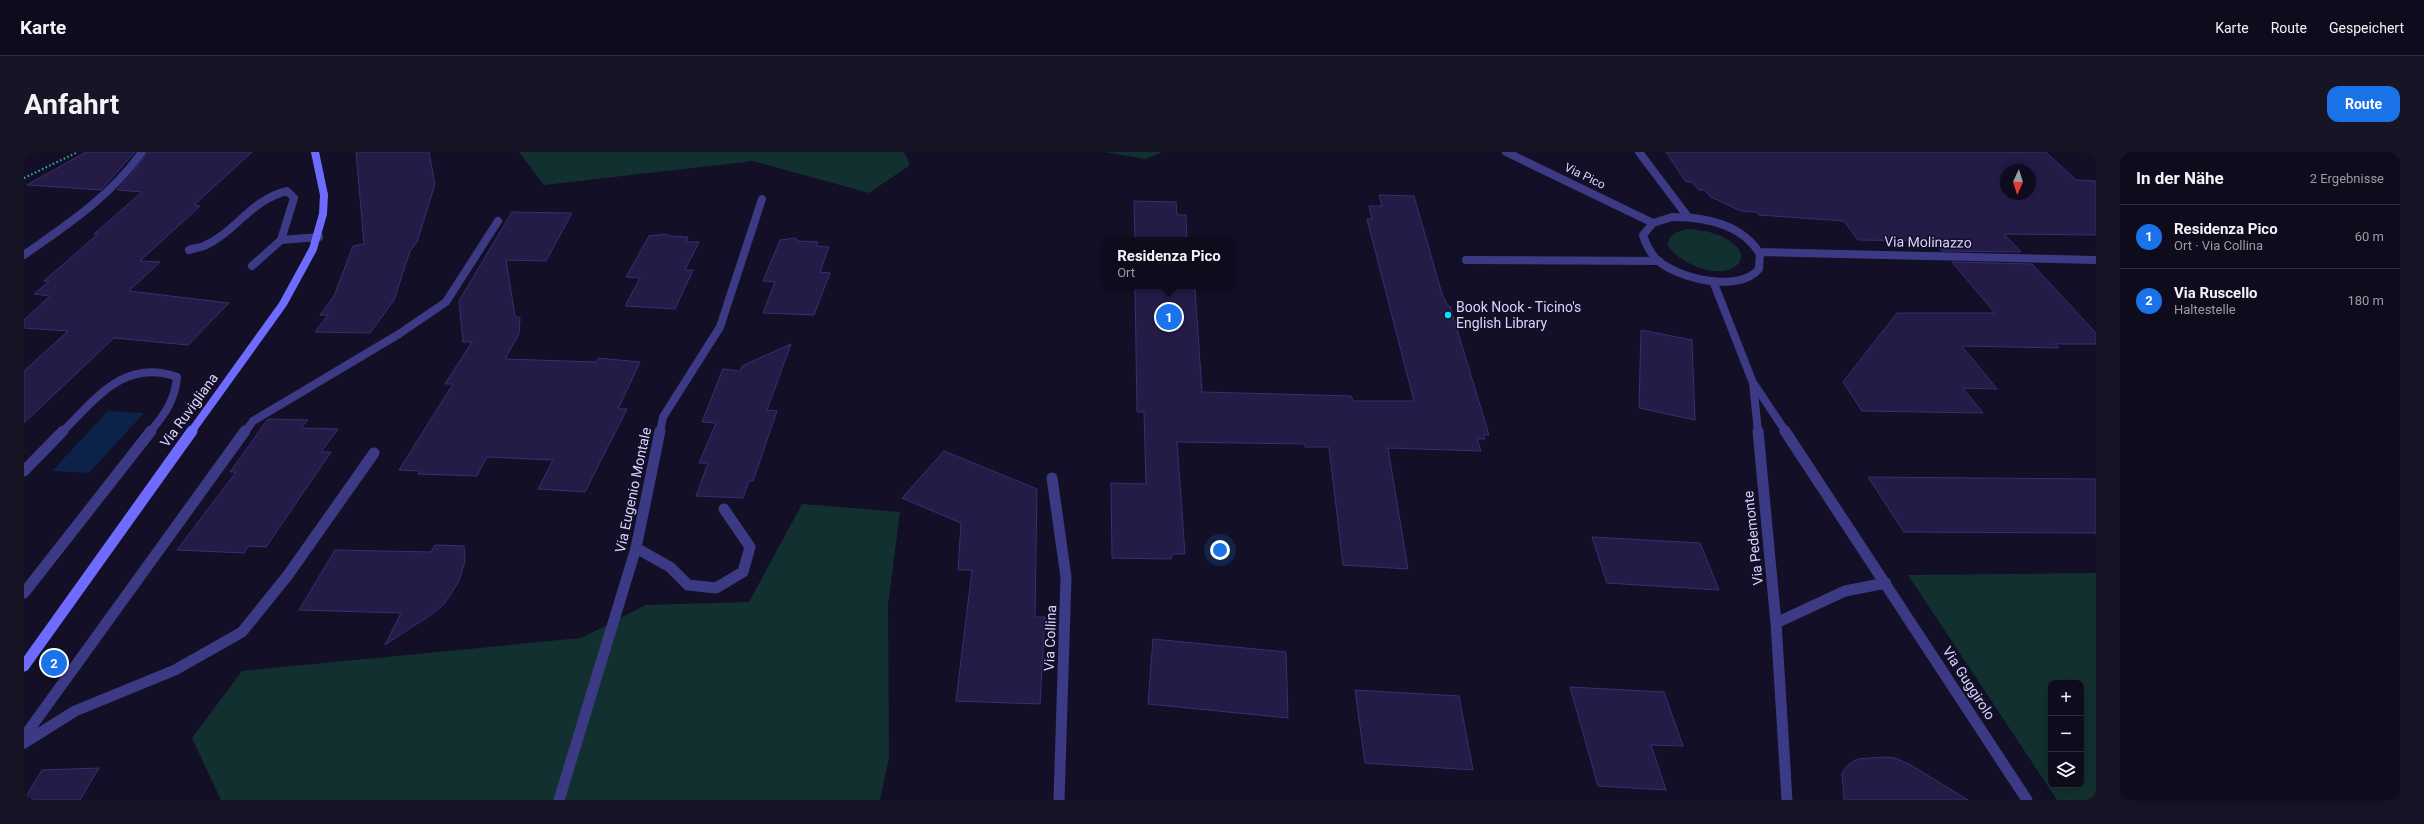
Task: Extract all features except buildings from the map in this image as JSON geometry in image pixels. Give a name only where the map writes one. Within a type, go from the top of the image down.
[{"type":"main road","name":"Via Ruvigliana","points":[[24,666],[283,304],[309,261],[318,237],[324,210],[325,187],[315,152]]},
{"type":"street","points":[[24,255],[116,186],[131,170],[142,152]]},
{"type":"street","name":"Via Pico","points":[[1506,152],[1653,223]]},
{"type":"street","points":[[1639,152],[1688,217]]},
{"type":"street","points":[[189,250],[206,245],[263,198],[274,193],[287,191],[294,198],[281,240],[252,266]]},
{"type":"street","name":"Via Eugenio Montale","points":[[559,800],[636,548],[663,416],[720,327],[762,199]]},
{"type":"street","points":[[1688,217],[1727,227],[1746,238],[1758,252],[1760,266],[1755,273],[1738,280],[1713,281],[1683,274],[1659,261],[1648,250],[1644,240],[1645,230],[1653,223],[1665,218],[1688,217]]},
{"type":"street","points":[[24,738],[254,421],[399,334],[446,302],[498,221]]},
{"type":"street","points":[[281,240],[318,237]]},
{"type":"street","name":"Via Molinazzo","points":[[1758,252],[2096,260]]},
{"type":"street","points":[[1466,260],[1659,261]]},
{"type":"street","name":"Via Pedemonte","points":[[1713,281],[1753,383],[1776,623],[1787,800]]},
{"type":"street","points":[[24,471],[100,394],[120,378],[142,373],[163,372],[177,377],[176,392],[168,410],[24,594]]},
{"type":"street","name":"Via Guggirolo","points":[[1753,383],[1886,582],[2027,800]]},
{"type":"street","points":[[24,742],[75,711],[175,670],[242,632],[288,575],[374,453]]},
{"type":"street","name":"Via Collina","points":[[1052,478],[1066,577],[1059,800]]},
{"type":"street","points":[[636,548],[670,567],[688,585],[716,588],[743,572],[750,547],[724,509]]},
{"type":"street","points":[[1776,623],[1845,591],[1886,582]]},
{"type":"path","points":[[24,178],[78,152]]},
{"type":"green space","points":[[519,152],[904,152],[910,165],[869,193],[753,161],[544,185]]},
{"type":"green space","points":[[1104,152],[1162,152],[1145,159]]},
{"type":"green space","points":[[1687,229],[1701,230],[1729,240],[1739,250],[1741,257],[1740,261],[1731,269],[1711,271],[1690,264],[1681,259],[1668,246],[1668,242],[1671,236]]},
{"type":"green space","points":[[802,504],[900,512],[888,605],[889,757],[880,800],[221,800],[192,738],[242,671],[581,638],[646,605],[749,602]]},
{"type":"green space","points":[[2096,573],[2096,800],[2057,800],[2049,788],[2084,788],[2084,680],[2048,680],[2048,786],[1908,575]]},
{"type":"water","points":[[108,411],[144,413],[89,473],[52,471]]},
{"type":"place","name":"Book Nook - Ticino's English Library","points":[[1448,315]]},
{"type":"place","name":"Residenza Pico","points":[[1169,317]]},
{"type":"place","name":"Via Ruscello","points":[[54,663]]}]
